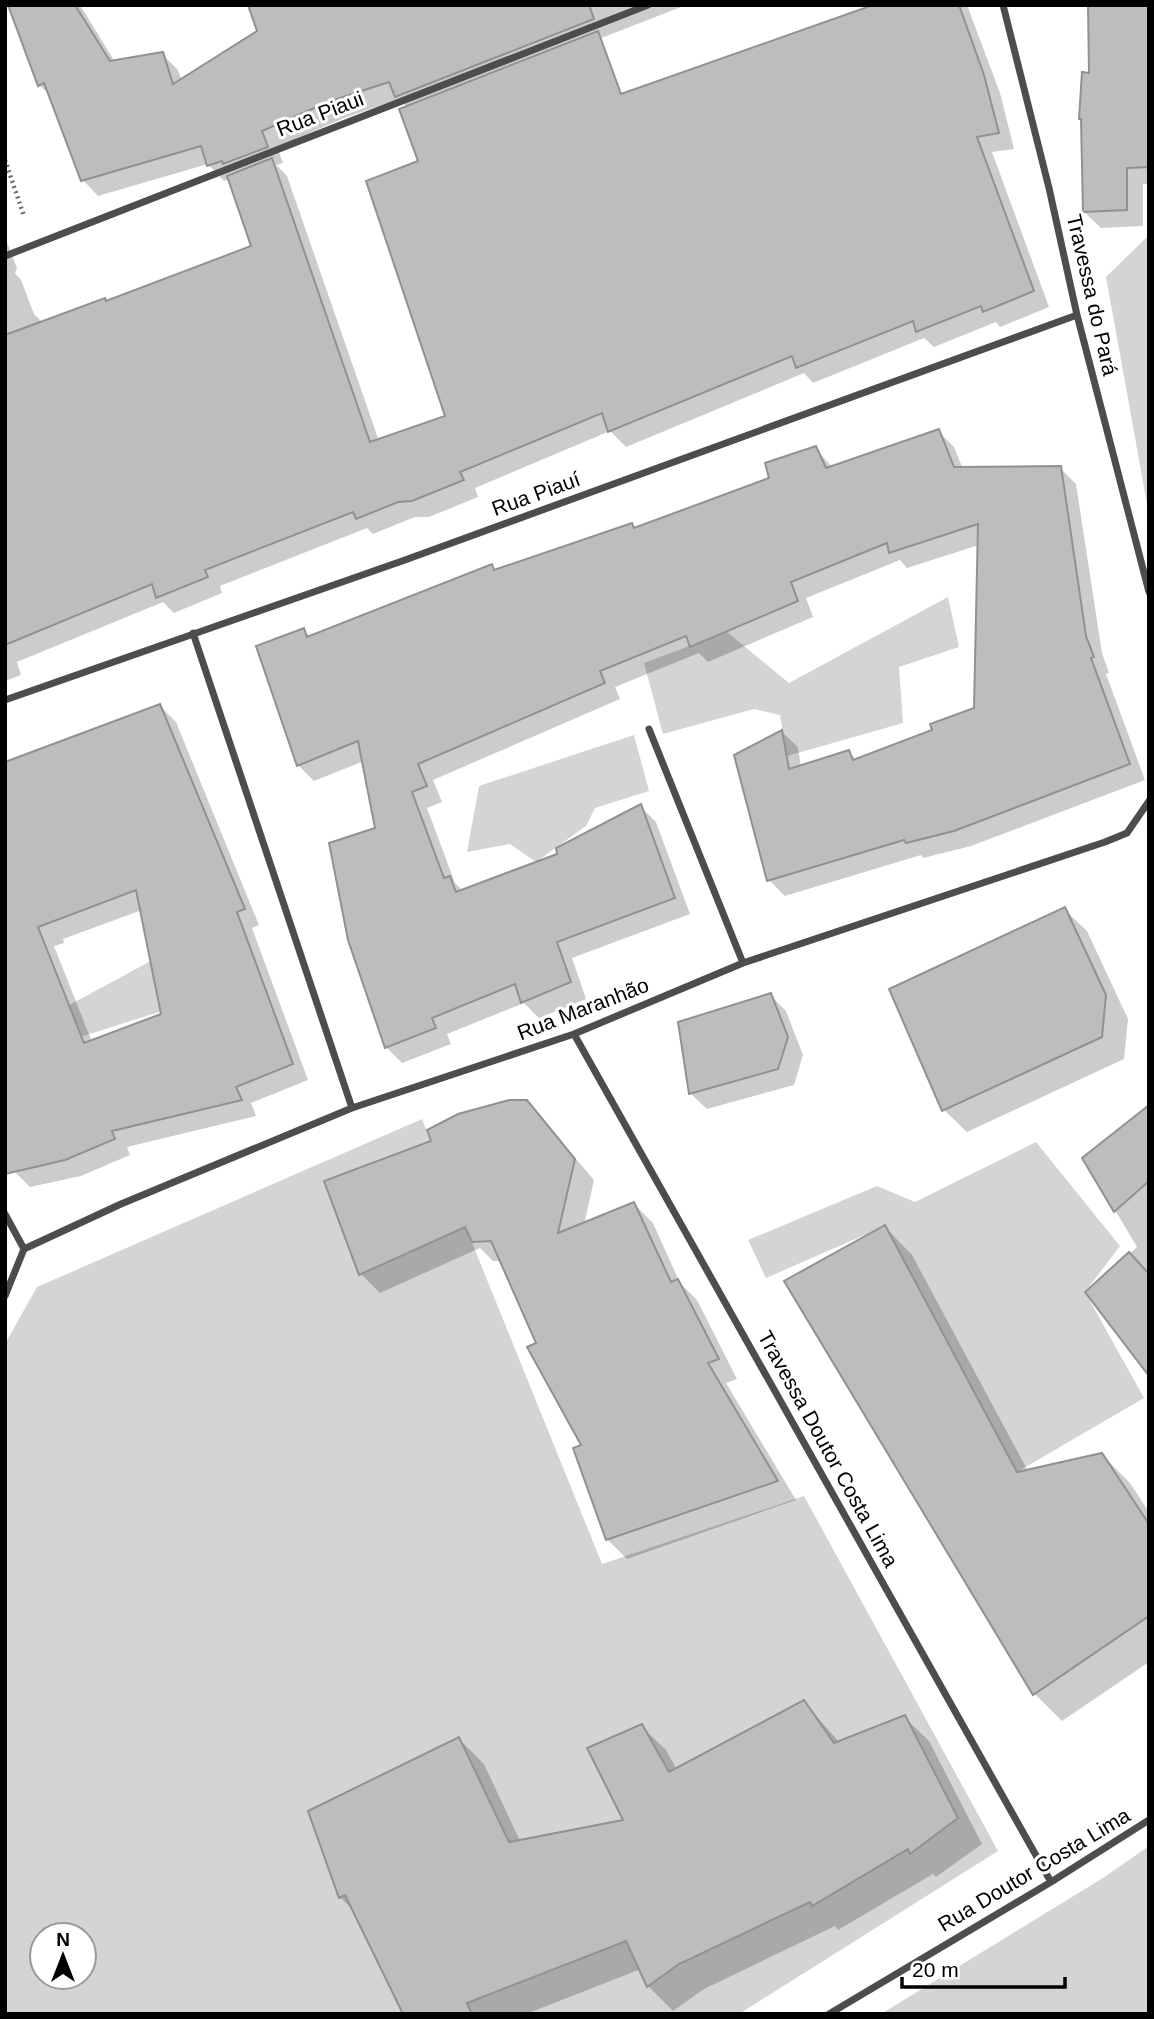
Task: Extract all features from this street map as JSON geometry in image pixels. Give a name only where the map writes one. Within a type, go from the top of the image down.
[{"type":"street","name":"Rua Piaui","points":[[5,256],[648,5]]},
{"type":"street","name":"Travessa do Pará","points":[[1003,5],[1034,123],[1077,315],[1149,592]]},
{"type":"street","name":"Rua Piauí","points":[[5,700],[405,560],[1077,315]]},
{"type":"street","points":[[193,633],[352,1108]]},
{"type":"street","points":[[649,729],[743,962]]},
{"type":"street","name":"Rua Maranhão","points":[[24,1249],[121,1204],[352,1108],[574,1034],[743,962],[1105,842],[1127,833],[1148,802]]},
{"type":"street","name":"Travessa Doutor Costa Lima","points":[[574,1034],[1051,1882]]},
{"type":"street","points":[[5,1213],[24,1249],[5,1296]]},
{"type":"street","name":"Rua Doutor Costa Lima","points":[[829,2014],[1051,1882],[1149,1820]]},
{"type":"path","points":[[5,160],[34,245]]},
{"type":"shaded area","points":[[1149,235],[1149,515],[1106,277]]},
{"type":"shaded area","points":[[948,597],[959,647],[899,667],[903,723],[787,756],[780,715],[754,709],[663,734],[644,663],[727,632],[789,683]]},
{"type":"shaded area","points":[[634,735],[649,791],[595,808],[586,826],[536,862],[510,844],[467,852],[479,786]]},
{"type":"shaded area","points":[[171,950],[200,999],[77,1038],[62,1009]]},
{"type":"shaded area","points":[[422,1119],[602,1564],[804,1496],[998,1851],[739,2014],[5,2014],[5,1344],[37,1287]]},
{"type":"shaded area","points":[[1036,1142],[1120,1246],[1085,1292],[1144,1398],[1017,1472],[885,1226],[766,1278],[748,1240],[877,1186],[915,1202]]},
{"type":"shaded area","points":[[1149,1846],[1149,2014],[881,2014],[1103,1878]]},
{"type":"building","points":[[8,5],[75,5],[110,61],[163,52],[173,84],[257,31],[248,5],[589,5],[594,19],[395,97],[389,82],[328,102],[262,131],[268,147],[223,164],[222,161],[207,166],[201,146],[81,181],[44,83],[38,86]]},
{"type":"building","points":[[873,5],[959,5],[984,75],[999,133],[977,137],[1034,291],[983,312],[981,306],[916,332],[913,321],[796,368],[792,356],[608,432],[602,413],[460,472],[464,480],[412,501],[398,502],[356,519],[353,512],[205,570],[208,577],[156,598],[152,584],[5,645],[5,335],[105,298],[106,301],[251,246],[227,176],[272,158],[370,442],[445,416],[366,181],[418,161],[399,109],[598,31],[621,94]]},
{"type":"building","points":[[1088,5],[1149,5],[1149,167],[1127,168],[1127,210],[1083,212],[1079,119],[1082,72],[1089,73]]},
{"type":"building","points":[[939,429],[954,467],[1061,466],[1086,636],[1094,657],[1091,658],[1130,764],[954,831],[906,843],[904,840],[767,881],[734,755],[782,730],[789,769],[849,750],[853,760],[932,730],[930,724],[974,708],[978,524],[889,553],[887,543],[791,582],[798,601],[690,647],[686,636],[600,671],[605,683],[418,764],[427,786],[412,792],[444,878],[450,876],[456,892],[557,854],[556,848],[641,804],[675,898],[557,942],[571,982],[521,1003],[515,984],[432,1018],[436,1028],[385,1048],[348,940],[329,843],[375,828],[358,741],[297,766],[256,646],[304,628],[307,637],[492,564],[494,570],[632,523],[634,528],[769,478],[765,463],[816,446],[826,468]]},
{"type":"building","points":[[160,704],[245,909],[237,912],[293,1064],[236,1087],[242,1100],[112,1131],[115,1139],[65,1160],[5,1174],[5,762]],"holes":[[[136,890],[161,1014],[84,1043],[38,927]]]},
{"type":"building","points":[[1065,907],[1106,995],[1102,1037],[942,1111],[889,989]]},
{"type":"building","points":[[771,993],[788,1037],[778,1069],[689,1094],[678,1022]]},
{"type":"building","points":[[509,1100],[527,1100],[575,1159],[558,1233],[634,1202],[671,1282],[678,1279],[719,1359],[708,1363],[778,1481],[606,1540],[573,1448],[581,1445],[527,1347],[536,1343],[491,1241],[472,1242],[465,1227],[359,1275],[324,1181],[431,1141],[427,1130],[458,1114]]},
{"type":"building","points":[[1149,1105],[1149,1181],[1114,1212],[1082,1158]]},
{"type":"building","points":[[885,1225],[1017,1472],[1102,1453],[1149,1524],[1149,1616],[1033,1695],[784,1281]]},
{"type":"building","points":[[1129,1252],[1149,1274],[1149,1376],[1085,1292]]},
{"type":"building","points":[[804,1700],[834,1743],[905,1715],[958,1818],[910,1854],[908,1849],[812,1906],[810,1902],[679,1964],[647,1987],[626,1941],[467,2003],[472,2014],[403,2014],[345,1895],[339,1898],[308,1811],[459,1737],[509,1842],[623,1820],[587,1748],[642,1724],[669,1772]]}]
